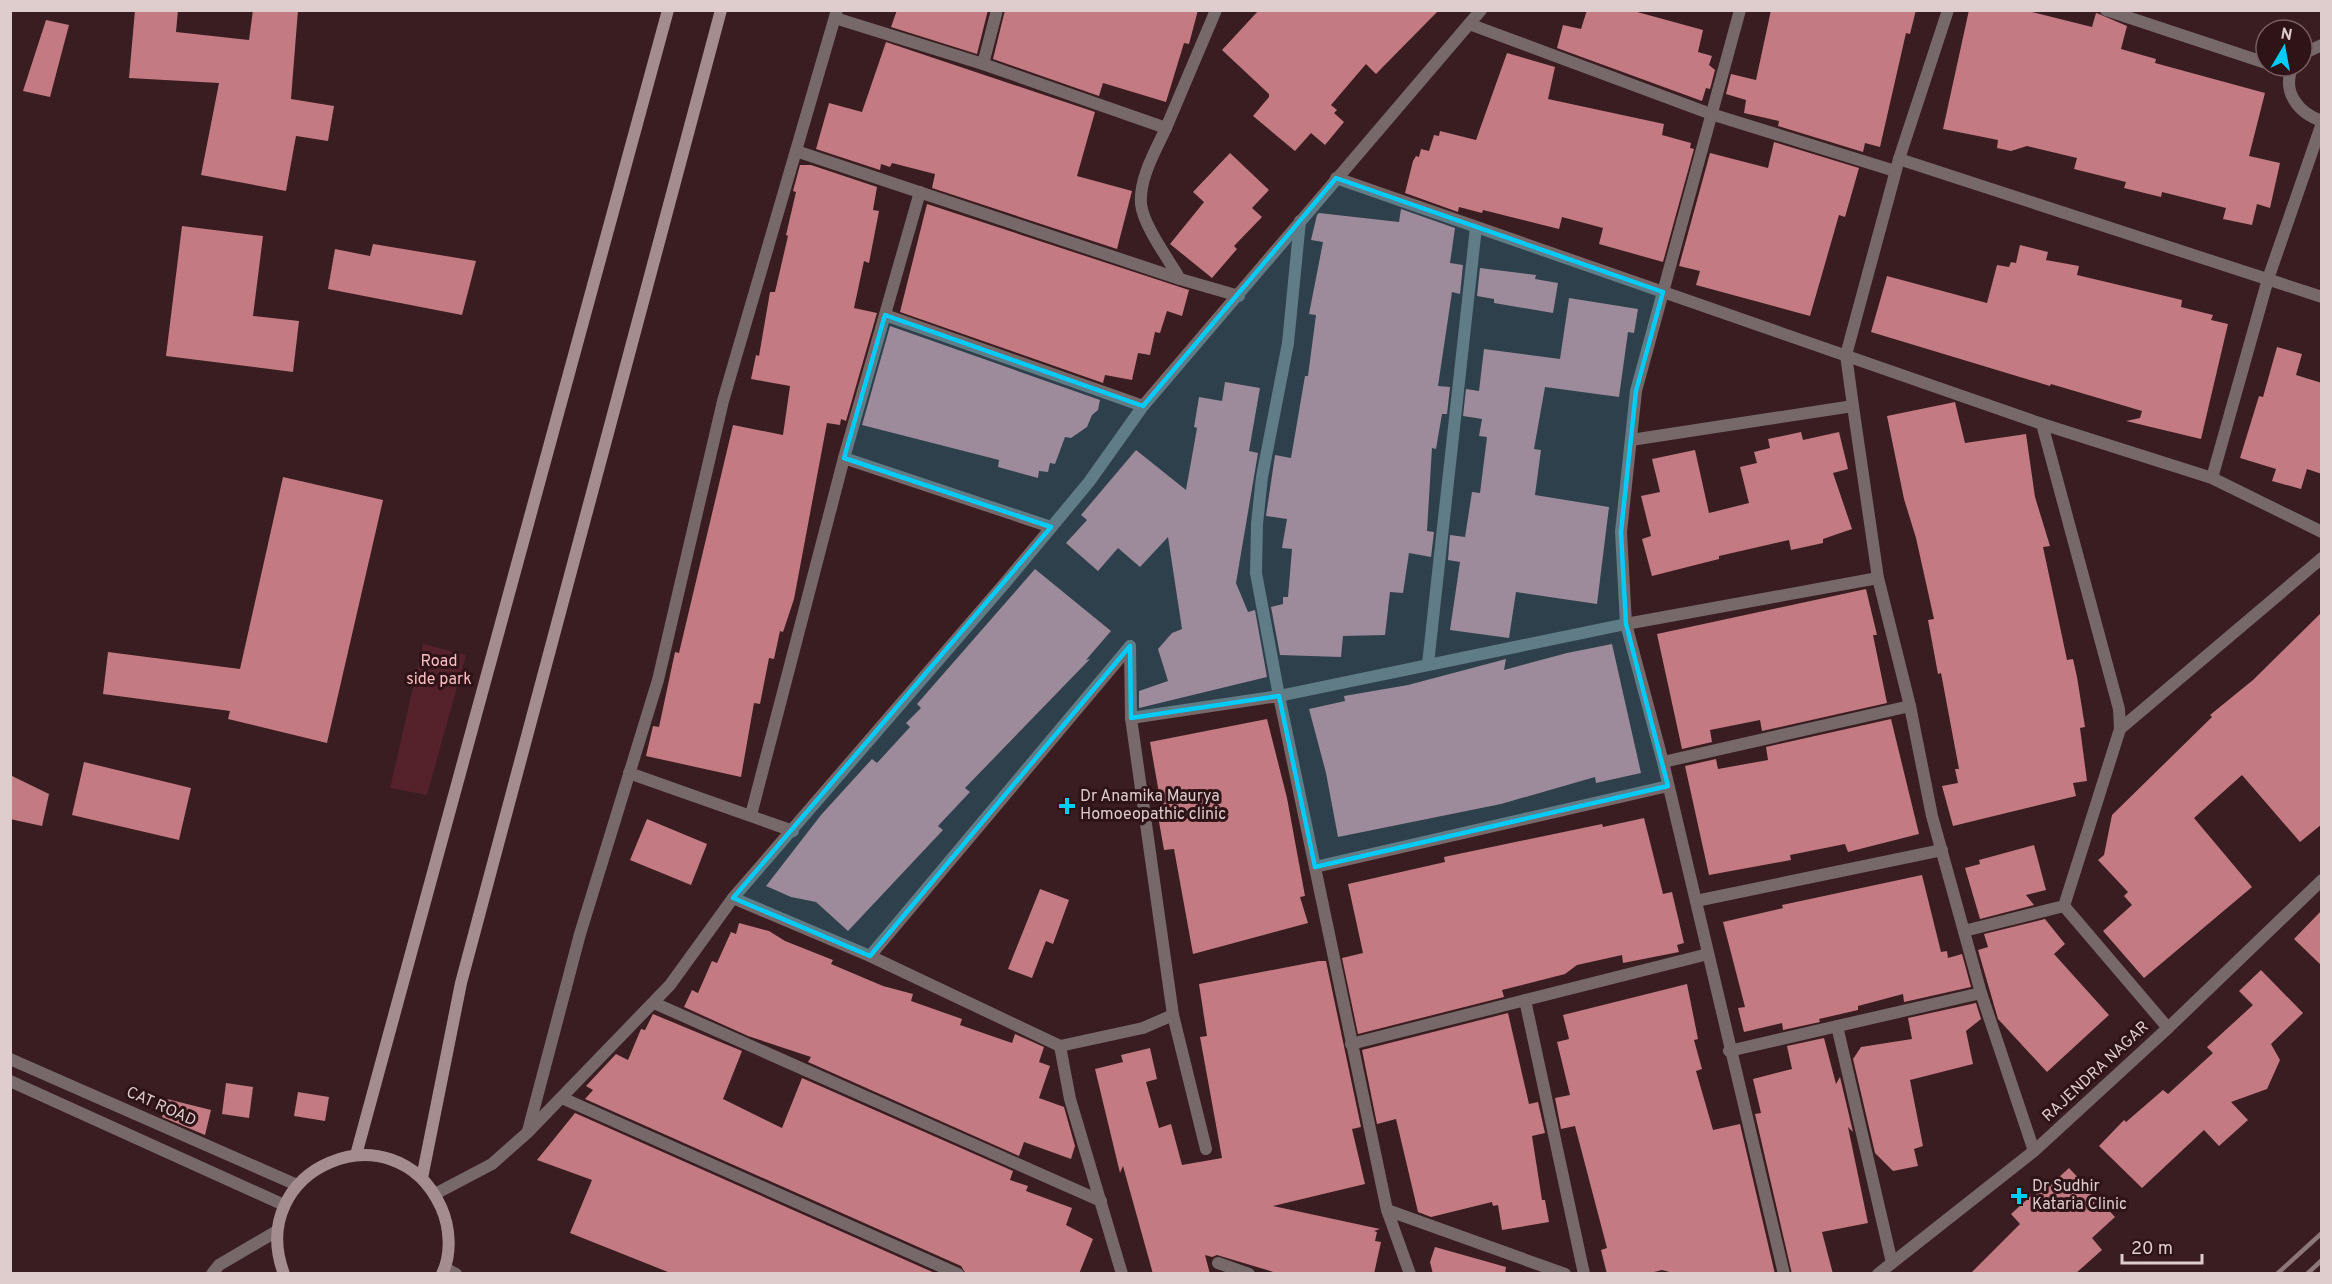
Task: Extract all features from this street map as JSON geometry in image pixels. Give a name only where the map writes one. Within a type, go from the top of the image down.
[{"type":"main road","points":[[356,1155],[668,10]]},
{"type":"main road","points":[[422,1178],[461,983],[721,10]]},
{"type":"main road","points":[[284,1274],[278,1257],[277,1231],[284,1205],[297,1185],[327,1162],[356,1155],[391,1160],[422,1178],[435,1194],[446,1218],[449,1243],[447,1272]]},
{"type":"street","points":[[983,64],[997,10]]},
{"type":"street","points":[[1180,279],[1145,219],[1141,205],[1143,186],[1216,10]]},
{"type":"street","points":[[435,1194],[492,1164],[527,1133],[670,985],[733,898],[793,831],[1089,482],[1143,406],[1481,10]]},
{"type":"street","points":[[1740,10],[1635,391],[1621,532],[1626,624],[1663,762],[1729,1051],[1784,1274]]},
{"type":"street","points":[[1948,10],[1897,165],[1846,355],[1878,578],[1910,706],[1942,850],[1981,993],[2034,1151]]},
{"type":"street","points":[[2106,10],[2254,59]]},
{"type":"street","points":[[527,1133],[580,934],[658,680],[723,401],[836,14],[1166,128]]},
{"type":"street","points":[[1469,24],[1711,114],[1897,165],[2322,297]]},
{"type":"street","points":[[2212,478],[2268,279],[2322,122],[2299,109],[2292,98],[2289,85],[2290,78]]},
{"type":"street","points":[[796,151],[1180,279],[1239,296]]},
{"type":"street","points":[[1336,178],[2042,424],[2212,478],[2322,531]]},
{"type":"street","points":[[751,815],[844,458],[920,192]]},
{"type":"street","points":[[1300,221],[1288,344],[1262,477],[1257,524],[1256,573],[1279,696],[1388,1210],[1410,1274]]},
{"type":"street","points":[[1428,664],[1476,227]]},
{"type":"street","points":[[885,315],[1143,406]]},
{"type":"street","points":[[1631,440],[1853,406]]},
{"type":"street","points":[[2042,424],[2120,709],[2120,729],[2064,906]]},
{"type":"street","points":[[844,458],[1051,527]]},
{"type":"street","points":[[2120,729],[2322,558]]},
{"type":"street","points":[[1131,718],[1279,696],[1626,624],[1878,578]]},
{"type":"street","points":[[870,956],[1130,646],[1131,718],[1173,1015],[1206,1149]]},
{"type":"street","points":[[1663,762],[1910,706]]},
{"type":"street","points":[[629,773],[793,831]]},
{"type":"street","points":[[1315,867],[1668,786]]},
{"type":"street","points":[[1696,901],[1942,850]]},
{"type":"street","name":"RAJENDRA NAGAR","points":[[1878,1274],[2034,1151],[2168,1028],[2322,880]]},
{"type":"street","points":[[733,898],[870,956],[1060,1046],[1143,1028],[1173,1015]]},
{"type":"street","points":[[1964,931],[2064,906]]},
{"type":"street","points":[[2064,906],[2168,1028]]},
{"type":"street","points":[[1352,1044],[1708,954]]},
{"type":"street","points":[[1729,1051],[1981,993]]},
{"type":"street","points":[[1525,1000],[1584,1274]]},
{"type":"street","points":[[654,1003],[1101,1201]]},
{"type":"street","points":[[1837,1026],[1892,1263]]},
{"type":"street","points":[[1060,1046],[1070,1098],[1122,1274]]},
{"type":"street","name":"CAT ROAD","points":[[10,1059],[297,1185]]},
{"type":"street","points":[[10,1081],[284,1205]]},
{"type":"street","points":[[562,1098],[958,1274]]},
{"type":"street","points":[[1388,1210],[1565,1274]]},
{"type":"street","points":[[212,1274],[219,1265],[277,1231]]},
{"type":"street","points":[[1218,1263],[1249,1274]]},
{"type":"highlighted area","points":[[1336,178],[1663,292],[1636,391],[1621,532],[1626,624],[1668,786],[1315,867],[1279,696],[1131,718],[1130,646],[870,956],[733,898],[1051,527],[844,458],[885,315],[1143,406]]},
{"type":"green space","name":"Road side park","points":[[423,644],[466,655],[427,795],[390,788]]},
{"type":"building","points":[[135,10],[178,10],[176,32],[249,40],[253,10],[298,10],[291,99],[334,106],[328,141],[296,136],[286,191],[201,175],[219,83],[129,78]]},
{"type":"building","points":[[897,10],[988,10],[977,54],[891,27]]},
{"type":"building","points":[[1005,10],[1198,10],[1189,44],[1184,43],[1166,102],[1103,83],[1099,96],[993,59]]},
{"type":"building","points":[[1259,10],[1439,10],[1376,74],[1366,64],[1331,105],[1337,110],[1334,113],[1344,122],[1325,145],[1311,133],[1295,151],[1253,116],[1269,94],[1222,50]]},
{"type":"building","points":[[1587,10],[1630,10],[1703,30],[1698,52],[1712,56],[1709,65],[1715,70],[1710,89],[1706,88],[1702,101],[1557,48],[1563,25],[1581,29]]},
{"type":"building","points":[[1771,10],[1916,10],[1910,34],[1906,33],[1880,147],[1865,143],[1863,152],[1778,126],[1779,121],[1744,113],[1746,100],[1726,94],[1731,74],[1756,80]]},
{"type":"building","points":[[1969,10],[2024,10],[2092,27],[2096,13],[2127,26],[2121,49],[2156,59],[2155,63],[2265,93],[2249,156],[2280,163],[2270,208],[2257,204],[2252,225],[2223,219],[2226,208],[2162,192],[2161,197],[2124,188],[2126,182],[2074,169],[2077,158],[2027,146],[2011,151],[1997,148],[1998,140],[1943,129]]},
{"type":"building","points":[[46,20],[69,25],[50,97],[23,91]]},
{"type":"building","points":[[886,42],[1095,112],[1077,176],[1132,191],[1117,249],[932,188],[935,174],[892,163],[890,167],[881,164],[880,170],[816,149],[829,103],[862,112]]},
{"type":"building","points":[[1507,53],[1555,67],[1548,99],[1664,124],[1662,135],[1691,143],[1690,148],[1694,149],[1663,262],[1599,244],[1603,228],[1562,217],[1559,229],[1483,210],[1482,213],[1459,207],[1458,212],[1405,193],[1413,161],[1416,156],[1419,157],[1421,149],[1429,151],[1434,135],[1439,136],[1440,131],[1476,140]]},
{"type":"building","points":[[1774,142],[1859,168],[1845,217],[1839,215],[1810,316],[1696,285],[1700,271],[1679,266],[1710,153],[1768,168]]},
{"type":"building","points":[[1230,153],[1269,190],[1252,208],[1262,217],[1234,246],[1237,249],[1212,278],[1170,244],[1204,202],[1193,192]]},
{"type":"building","points":[[800,165],[811,165],[877,187],[873,210],[879,211],[869,263],[864,261],[854,308],[877,313],[846,421],[841,419],[840,425],[827,423],[794,599],[783,632],[780,631],[774,659],[769,658],[760,704],[754,703],[741,777],[646,756],[653,726],[659,727],[675,652],[679,653],[733,425],[783,435],[790,386],[751,379],[756,355],[759,356],[770,292],[775,292],[788,236],[786,235],[796,192],[793,191]]},
{"type":"building","points":[[927,204],[1189,290],[1182,316],[1167,311],[1160,333],[1155,332],[1150,355],[1138,353],[1132,380],[1105,375],[1103,383],[900,312]]},
{"type":"building","points":[[1401,209],[1455,228],[1450,263],[1463,265],[1460,294],[1452,292],[1438,386],[1450,387],[1447,414],[1442,414],[1436,449],[1432,448],[1427,531],[1434,532],[1431,557],[1409,553],[1403,593],[1390,592],[1385,635],[1343,636],[1341,657],[1280,655],[1271,607],[1283,604],[1283,597],[1288,597],[1292,549],[1282,548],[1287,519],[1266,516],[1275,455],[1291,458],[1305,376],[1308,376],[1316,315],[1309,314],[1323,242],[1311,240],[1317,215],[1319,213],[1399,222]]},
{"type":"building","points":[[182,226],[263,236],[253,316],[299,321],[293,372],[166,356]]},
{"type":"building","points":[[373,244],[476,261],[462,315],[328,289],[335,249],[370,256]]},
{"type":"building","points":[[2020,245],[2048,252],[2046,260],[2079,266],[2077,275],[2182,300],[2181,307],[2213,315],[2211,320],[2228,324],[2201,439],[2126,421],[2140,418],[2142,411],[1871,332],[1887,276],[1987,303],[1997,265],[2009,267],[2011,262],[2016,263]]},
{"type":"building","points":[[1480,268],[1536,275],[1535,279],[1558,283],[1553,313],[1494,303],[1494,299],[1477,296]]},
{"type":"building","points":[[1569,298],[1638,309],[1634,333],[1628,332],[1619,397],[1545,387],[1534,449],[1541,450],[1535,495],[1609,507],[1597,604],[1516,592],[1509,638],[1450,630],[1460,562],[1448,560],[1450,535],[1465,537],[1472,492],[1480,493],[1487,437],[1479,436],[1482,419],[1463,416],[1466,389],[1479,391],[1484,349],[1560,359]]},
{"type":"building","points":[[890,326],[1100,400],[1098,410],[1092,415],[1087,427],[1071,438],[1065,437],[1055,464],[1050,463],[1048,472],[1039,471],[1038,478],[998,467],[999,460],[862,425]]},
{"type":"building","points":[[2277,347],[2302,354],[2296,375],[2322,383],[2322,474],[2307,469],[2301,489],[2272,481],[2276,469],[2240,458],[2259,396],[2263,397]]},
{"type":"building","points":[[1225,382],[1260,388],[1249,451],[1258,453],[1236,583],[1248,612],[1255,610],[1267,677],[1139,708],[1139,691],[1168,681],[1158,649],[1172,633],[1182,629],[1168,537],[1140,567],[1118,548],[1098,571],[1066,543],[1087,520],[1081,515],[1136,450],[1186,490],[1197,428],[1194,427],[1199,397],[1222,401]]},
{"type":"building","points":[[1955,402],[1965,443],[2026,434],[2035,497],[2050,546],[2043,547],[2067,660],[2073,659],[2077,677],[2085,727],[2080,728],[2087,781],[2073,783],[2076,796],[1953,826],[1942,786],[1958,783],[1955,769],[1959,769],[1941,673],[1938,674],[1928,620],[1934,619],[1916,538],[1904,499],[1887,416]]},
{"type":"building","points":[[1801,432],[1803,440],[1839,432],[1848,469],[1833,473],[1852,529],[1823,539],[1823,543],[1791,550],[1789,540],[1719,556],[1719,559],[1652,576],[1642,539],[1651,536],[1641,496],[1660,492],[1652,459],[1695,450],[1709,513],[1749,503],[1740,467],[1757,463],[1754,452],[1770,448],[1768,439]]},
{"type":"building","points":[[283,477],[383,500],[327,743],[228,719],[230,711],[103,694],[108,652],[240,669]]},
{"type":"building","points":[[1035,569],[1111,631],[1086,660],[1090,659],[965,788],[970,792],[938,826],[943,830],[848,931],[816,902],[791,897],[766,886],[821,815],[872,759],[877,763],[910,727],[906,723],[921,708],[917,704]]},
{"type":"building","points":[[1866,589],[1877,635],[1873,635],[1887,703],[1762,731],[1760,720],[1710,730],[1712,742],[1682,749],[1657,634]]},
{"type":"building","points":[[2322,612],[2322,824],[2300,842],[2242,775],[2194,818],[2252,887],[2144,978],[2103,931],[2132,905],[2124,896],[2128,892],[2098,860],[2104,855],[2112,815],[2212,717],[2210,715],[2253,680]]},
{"type":"building","points":[[1612,644],[1641,773],[1596,783],[1595,777],[1501,804],[1338,837],[1326,773],[1309,709],[1345,701],[1344,696],[1408,685],[1506,659],[1504,670]]},
{"type":"building","points":[[1267,719],[1287,798],[1305,896],[1300,897],[1308,923],[1193,954],[1174,849],[1164,850],[1158,816],[1163,816],[1150,742]]},
{"type":"building","points":[[1891,719],[1919,834],[1848,852],[1845,844],[1790,855],[1791,860],[1709,875],[1685,766],[1716,759],[1718,769],[1768,760],[1766,747]]},
{"type":"building","points":[[84,762],[191,788],[179,840],[72,815]]},
{"type":"building","points":[[10,775],[49,794],[42,826],[10,819]]},
{"type":"building","points":[[1644,818],[1663,894],[1672,892],[1684,943],[1677,945],[1679,952],[1623,963],[1622,955],[1577,965],[1565,974],[1502,990],[1504,997],[1358,1034],[1342,958],[1363,953],[1348,884],[1445,862],[1444,857],[1602,824],[1603,827]]},
{"type":"building","points":[[647,819],[707,844],[691,885],[630,860]]},
{"type":"building","points":[[2034,845],[2046,890],[2026,895],[2034,905],[1980,919],[1965,868],[1980,864],[1979,860]]},
{"type":"building","points":[[1922,875],[1941,952],[1947,951],[1948,958],[1962,954],[1971,987],[1904,1002],[1903,994],[1858,1006],[1858,1010],[1819,1019],[1820,1022],[1783,1030],[1782,1023],[1744,1032],[1738,1008],[1745,1007],[1723,922],[1783,908],[1782,905]]},
{"type":"building","points":[[1040,889],[1069,900],[1053,944],[1046,941],[1032,978],[1008,969]]},
{"type":"building","points":[[2322,910],[2322,966],[2294,939]]},
{"type":"building","points":[[2045,919],[2065,944],[2054,954],[2109,1015],[2047,1072],[1998,1019],[1978,950],[1988,947],[1984,934]]},
{"type":"building","points":[[739,923],[769,931],[785,941],[833,960],[831,964],[883,986],[913,994],[911,1001],[962,1019],[960,1025],[1012,1043],[1015,1034],[1044,1047],[1039,1062],[1050,1066],[1039,1098],[1064,1107],[1075,1146],[1071,1159],[1024,1142],[1019,1156],[808,1062],[811,1057],[748,1036],[684,1007],[692,990],[698,993],[712,961],[717,963],[731,932],[736,934]]},
{"type":"building","points":[[1326,961],[1361,1127],[1352,1129],[1365,1184],[1273,1206],[1380,1229],[1374,1231],[1377,1232],[1375,1241],[1381,1242],[1374,1274],[1280,1274],[1217,1255],[1212,1257],[1205,1255],[1210,1274],[1153,1274],[1123,1166],[1120,1173],[1095,1069],[1123,1062],[1121,1055],[1150,1048],[1157,1079],[1146,1082],[1159,1128],[1171,1124],[1182,1165],[1222,1158],[1200,1037],[1207,1036],[1199,984]]},
{"type":"building","points":[[2261,970],[2303,1013],[2271,1044],[2280,1060],[2267,1089],[2231,1102],[2248,1120],[2219,1146],[2204,1130],[2142,1188],[2099,1146],[2124,1120],[2126,1122],[2163,1090],[2168,1094],[2213,1053],[2207,1047],[2253,1005],[2239,991]]},
{"type":"building","points":[[1687,984],[1698,1039],[1694,1040],[1702,1069],[1696,1071],[1713,1130],[1740,1124],[1775,1274],[1677,1274],[1662,1270],[1646,1274],[1607,1274],[1601,1250],[1607,1248],[1575,1126],[1561,1129],[1555,1098],[1570,1095],[1557,1042],[1569,1039],[1563,1015]]},
{"type":"building","points":[[1976,1003],[1981,1019],[1966,1031],[1973,1064],[1910,1080],[1923,1146],[1914,1149],[1918,1166],[1893,1171],[1875,1153],[1853,1059],[1861,1047],[1912,1039],[1908,1018]]},
{"type":"building","points":[[1508,1013],[1529,1104],[1538,1102],[1545,1133],[1532,1136],[1542,1200],[1545,1200],[1549,1222],[1502,1230],[1498,1205],[1493,1206],[1492,1202],[1431,1217],[1418,1212],[1396,1119],[1377,1124],[1362,1050]]},
{"type":"building","points":[[653,1014],[742,1051],[723,1099],[782,1128],[802,1078],[1013,1171],[1010,1180],[1028,1186],[1026,1191],[1072,1208],[1066,1225],[1093,1239],[1079,1274],[966,1274],[961,1266],[585,1099],[593,1090],[586,1086],[616,1054],[628,1060],[641,1029],[645,1030]]},
{"type":"building","points":[[1824,1038],[1836,1084],[1840,1077],[1853,1132],[1848,1127],[1868,1223],[1822,1232],[1833,1274],[1792,1274],[1755,1114],[1761,1113],[1753,1079],[1792,1069],[1787,1046]]},
{"type":"building","points":[[226,1083],[253,1087],[249,1118],[222,1114]]},
{"type":"building","points":[[298,1092],[329,1097],[325,1121],[294,1116]]},
{"type":"building","points":[[167,1099],[211,1110],[205,1135],[162,1117]]},
{"type":"building","points":[[575,1113],[937,1274],[673,1274],[570,1233],[592,1180],[537,1160]]},
{"type":"building","points":[[2069,1168],[2115,1217],[2092,1238],[2102,1250],[2075,1274],[1970,1274],[2020,1224],[2011,1214],[2043,1185],[2047,1188]]},
{"type":"building","points":[[1435,1247],[1506,1267],[1505,1274],[1433,1274],[1430,1262]]},
{"type":"railway","points":[[2277,1274],[2322,1233]]},
{"type":"railway","points":[[2307,1274],[2322,1260]]},
{"type":"place","name":"Dr Anamika Maurya Homoeopathic clinic","points":[[1067,806]]},
{"type":"place","name":"Dr Sudhir Kataria Clinic","points":[[2019,1196]]}]
